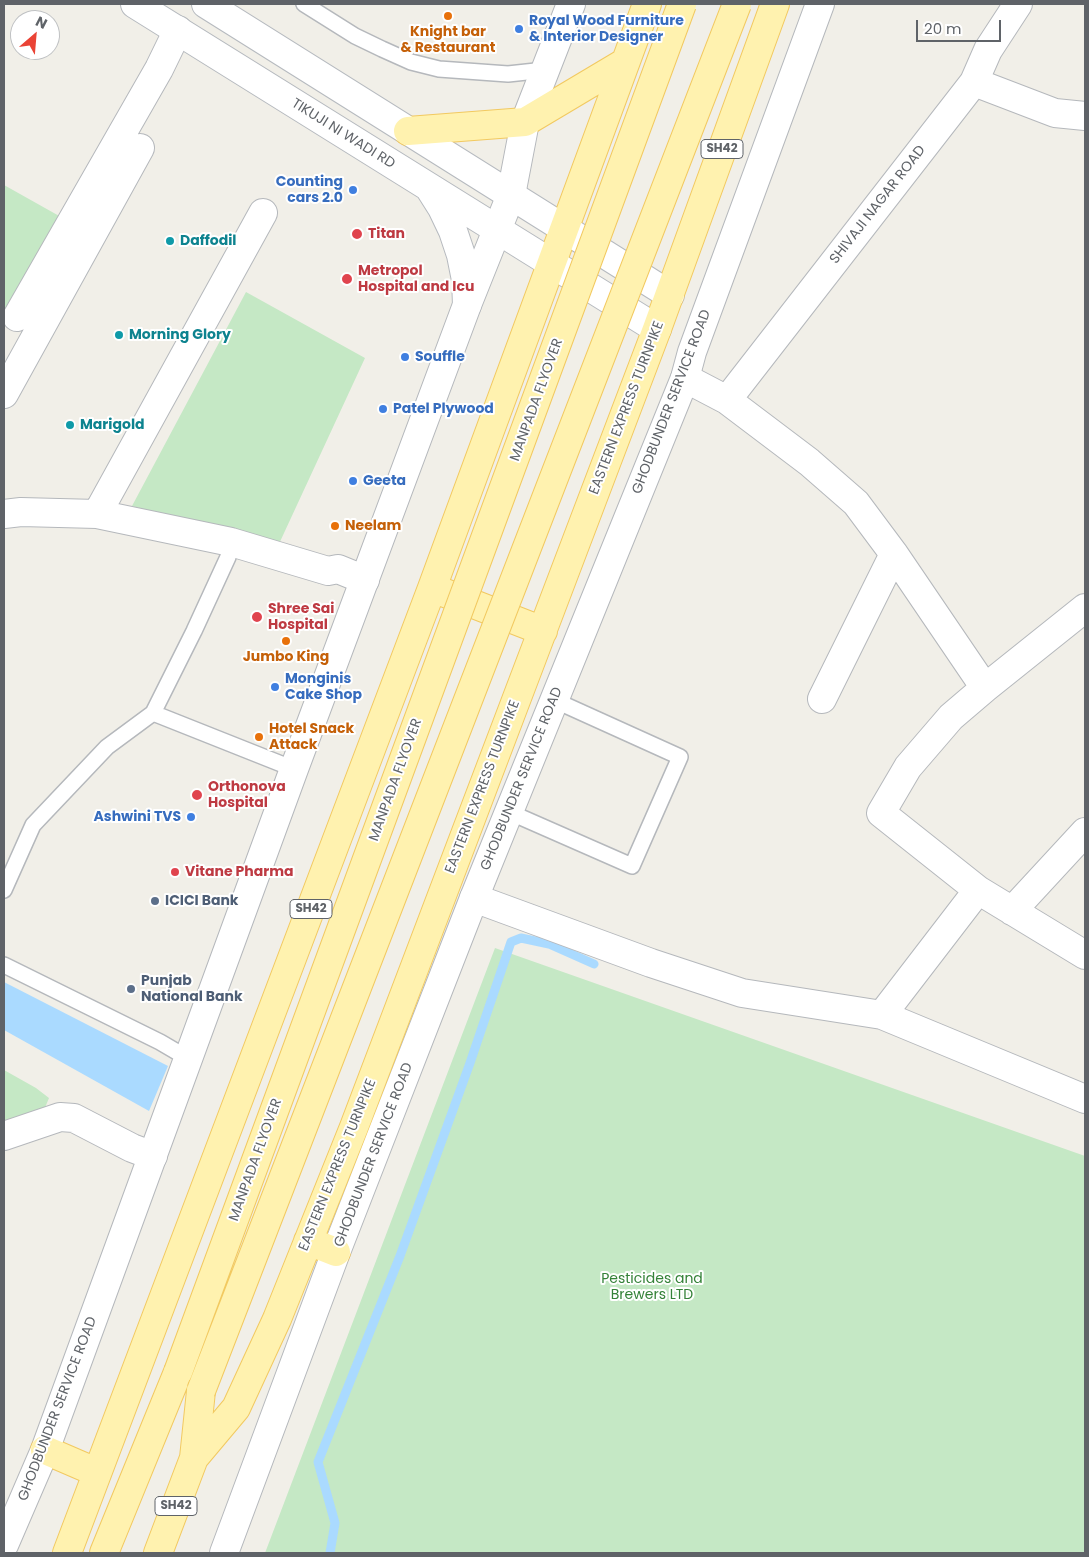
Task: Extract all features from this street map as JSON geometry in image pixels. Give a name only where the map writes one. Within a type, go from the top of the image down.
[{"type":"main road","name":"SH42","points":[[67,1553],[96,1472],[432,588],[647,4]]},
{"type":"main road","name":"MANPADA FLYOVER","points":[[104,1553],[178,1372],[682,4]]},
{"type":"main road","points":[[194,1458],[200,1391],[737,4]]},
{"type":"main road","name":"EASTERN EXPRESS TURNPIKE","points":[[158,1553],[194,1458],[236,1408],[276,1319],[354,1127],[670,295],[775,4]]},
{"type":"main road","points":[[408,131],[524,122],[624,63]]},
{"type":"main road","points":[[432,588],[543,631]]},
{"type":"main road","points":[[308,1241],[336,1252]]},
{"type":"main road","points":[[45,1450],[96,1472]]},
{"type":"street","name":"TIKUJI NI WADI RD","points":[[135,4],[657,329]]},
{"type":"street","points":[[206,4],[670,295]]},
{"type":"street","name":"GHODBUNDER SERVICE ROAD","points":[[5,1537],[45,1450],[294,769],[467,305],[511,195],[524,122],[571,4]]},
{"type":"street","name":"GHODBUNDER SERVICE ROAD","points":[[224,1553],[336,1252],[474,898],[685,378],[692,352],[820,4]]},
{"type":"street","name":"SHIVAJI NAGAR ROAD","points":[[727,400],[974,82],[988,50],[1018,4]]},
{"type":"street","points":[[17,317],[159,69],[178,30]]},
{"type":"street","points":[[974,82],[1055,113],[1085,116]]},
{"type":"street","points":[[4,394],[140,148]]},
{"type":"street","points":[[429,187],[446,216],[461,255],[466,280],[467,305]]},
{"type":"street","points":[[98,514],[109,490],[263,213]]},
{"type":"street","points":[[685,378],[727,400],[809,462],[856,503],[894,554],[985,688]]},
{"type":"street","points":[[4,514],[21,512],[98,514],[231,542],[328,572],[334,579],[363,584]]},
{"type":"street","points":[[822,699],[894,554]]},
{"type":"street","points":[[1085,608],[951,717],[908,767],[881,814],[978,890],[1085,955]]},
{"type":"street","points":[[1012,910],[1085,832]]},
{"type":"street","points":[[882,1015],[978,890]]},
{"type":"street","points":[[474,898],[651,963],[742,993],[882,1015],[1085,1099]]},
{"type":"street","points":[[4,1136],[60,1117],[74,1118],[132,1148],[153,1156]]},
{"type":"lane","points":[[304,4],[355,36],[411,62],[439,70],[508,74],[545,70]]},
{"type":"lane","points":[[4,890],[33,825],[107,747],[153,713],[228,557],[231,542]]},
{"type":"lane","points":[[509,812],[632,866],[680,757],[554,700]]},
{"type":"lane","points":[[153,713],[294,769]]},
{"type":"lane","points":[[4,965],[160,1042],[189,1059]]},
{"type":"green space","points":[[4,185],[61,217],[7,314],[4,312]]},
{"type":"green space","points":[[246,292],[365,358],[278,546],[132,506]]},
{"type":"green space","name":"Pesticides and Brewers LTD","points":[[495,948],[1085,1156],[1085,1553],[265,1553]]},
{"type":"green space","points":[[4,1070],[36,1088],[49,1098],[42,1115],[4,1128]]},
{"type":"water","points":[[4,982],[168,1066],[149,1111],[4,1030]]},
{"type":"waterway","points":[[330,1553],[335,1523],[318,1462],[400,1256],[470,1063],[511,942],[521,938],[549,944],[594,964]]},
{"type":"place","name":"Knight bar & Restaurant","points":[[448,16]]},
{"type":"place","name":"Royal Wood Furniture & Interior Designer","points":[[519,29]]},
{"type":"place","name":"Counting cars 2.0","points":[[353,190]]},
{"type":"place","name":"Titan","points":[[357,234]]},
{"type":"place","name":"Daffodil","points":[[170,241]]},
{"type":"place","name":"Metropol Hospital and Icu","points":[[347,279]]},
{"type":"place","name":"Morning Glory","points":[[119,335]]},
{"type":"place","name":"Souffle","points":[[405,357]]},
{"type":"place","name":"Patel Plywood","points":[[383,409]]},
{"type":"place","name":"Marigold","points":[[70,425]]},
{"type":"place","name":"Geeta","points":[[353,481]]},
{"type":"place","name":"Neelam","points":[[335,526]]},
{"type":"place","name":"Shree Sai Hospital","points":[[257,617]]},
{"type":"place","name":"Jumbo King","points":[[286,641]]},
{"type":"place","name":"Monginis Cake Shop","points":[[275,687]]},
{"type":"place","name":"Hotel Snack Attack","points":[[259,737]]},
{"type":"place","name":"Orthonova Hospital","points":[[197,795]]},
{"type":"place","name":"Ashwini TVS","points":[[191,817]]},
{"type":"place","name":"Vitane Pharma","points":[[175,872]]},
{"type":"place","name":"ICICI Bank","points":[[155,901]]},
{"type":"place","name":"Punjab National Bank","points":[[131,989]]}]
